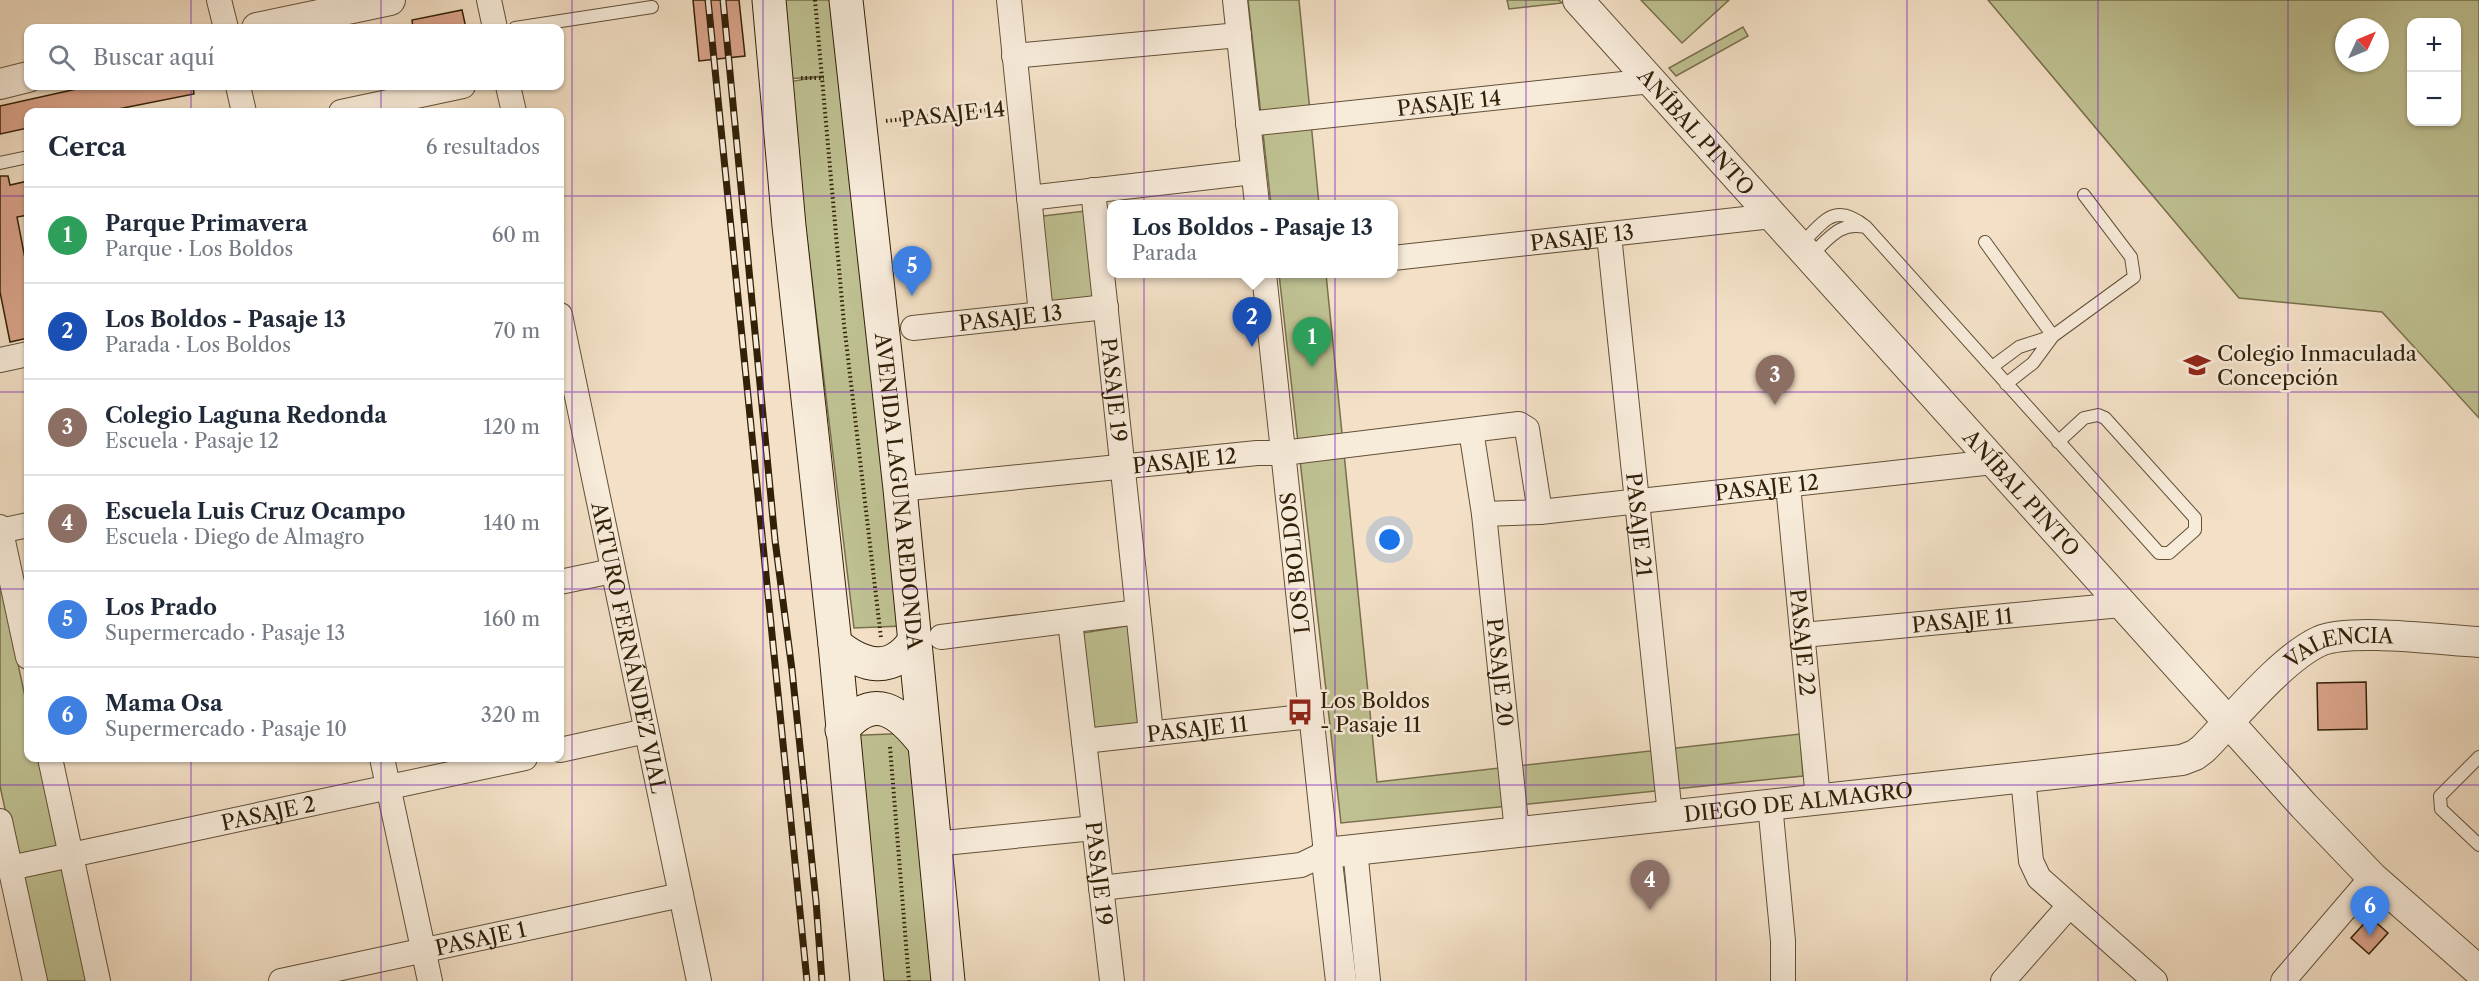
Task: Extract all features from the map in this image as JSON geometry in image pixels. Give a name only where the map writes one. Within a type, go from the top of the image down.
[{"type":"main road","points":[[769,0],[867,981]]},
{"type":"main road","name":"AVENIDA LAGUNA REDONDA","points":[[846,0],[900,489],[928,639],[924,743],[948,981]]},
{"type":"main road","points":[[835,644],[850,657],[863,662],[884,664],[928,639]]},
{"type":"main road","points":[[842,730],[855,717],[867,710],[887,710],[902,717],[924,743]]},
{"type":"street","points":[[219,0],[225,24]]},
{"type":"street","points":[[269,24],[297,15],[390,0]]},
{"type":"street","points":[[489,0],[494,24]]},
{"type":"street","points":[[1009,0],[1041,314]]},
{"type":"street","points":[[1235,0],[1256,200]]},
{"type":"street","name":"ANÍBAL PINTO","points":[[1578,0],[2228,723],[2372,877],[2479,971]]},
{"type":"street","points":[[1014,56],[1239,35]]},
{"type":"street","points":[[0,84],[24,78]]},
{"type":"street","name":"PASAJE 14","points":[[1248,124],[1651,81]]},
{"type":"street","points":[[239,90],[243,108]]},
{"type":"street","points":[[360,108],[444,90]]},
{"type":"street","points":[[509,90],[513,108]]},
{"type":"street","points":[[1029,198],[1253,172]]},
{"type":"street","name":"PASAJE 19","points":[[1093,190],[1151,733]]},
{"type":"street","name":"PASAJE 13","points":[[1398,257],[1772,216]]},
{"type":"street","name":"PASAJE 21","points":[[1609,235],[1670,815]]},
{"type":"street","name":"LOS BOLDOS","points":[[1265,278],[1326,853]]},
{"type":"street","name":"PASAJE 13","points":[[913,328],[1106,307]]},
{"type":"street","name":"ARTURO FERNÁNDEZ VIAL","points":[[564,353],[570,410],[612,571],[699,981]]},
{"type":"street","points":[[0,360],[24,355]]},
{"type":"street","name":"PASAJE 12","points":[[900,489],[1257,453],[1283,453],[1519,424],[1527,429],[1540,512]]},
{"type":"street","points":[[1472,430],[1484,513]]},
{"type":"street","name":"PASAJE 12","points":[[1484,513],[1540,512],[1993,462]]},
{"type":"street","name":"PASAJE 22","points":[[1788,485],[1818,799]]},
{"type":"street","name":"PASAJE 20","points":[[1484,513],[1517,832]]},
{"type":"street","points":[[24,526],[0,529],[24,639]]},
{"type":"street","points":[[564,581],[612,571]]},
{"type":"street","name":"PASAJE 11","points":[[1803,635],[2121,605]]},
{"type":"street","points":[[928,639],[1138,612]]},
{"type":"street","name":"PASAJE 19","points":[[1070,621],[1112,981]]},
{"type":"street","name":"VALENCIA","points":[[2228,723],[2286,665],[2303,650],[2322,640],[2359,635],[2479,642]]},
{"type":"street","name":"PASAJE 11","points":[[1084,741],[1311,716]]},
{"type":"street","name":"DIEGO DE ALMAGRO","points":[[1326,853],[2189,758],[2203,749],[2228,723]]},
{"type":"street","points":[[564,749],[646,731]]},
{"type":"street","points":[[51,762],[98,981]]},
{"type":"street","points":[[383,762],[430,981]]},
{"type":"street","name":"PASAJE 2","points":[[5,869],[506,762]]},
{"type":"street","points":[[2023,777],[2031,861],[2043,884],[2155,981]]},
{"type":"street","points":[[1770,804],[1783,941],[1783,981]]},
{"type":"street","points":[[0,821],[5,869],[35,981]]},
{"type":"street","points":[[934,844],[1094,828]]},
{"type":"street","points":[[1355,849],[1368,981]]},
{"type":"street","points":[[1101,888],[1301,866],[1326,853],[1341,981]]},
{"type":"street","points":[[2283,981],[2372,877]]},
{"type":"street","name":"PASAJE 1","points":[[281,981],[681,895]]},
{"type":"street","points":[[2003,981],[2069,906]]},
{"type":"street","points":[[1783,941],[1799,981]]},
{"type":"lane","points":[[541,24],[652,7]]},
{"type":"lane","points":[[0,163],[24,158]]},
{"type":"lane","points":[[2006,384],[2033,363],[2054,336],[2134,277],[2131,257],[2084,195]]},
{"type":"lane","points":[[1804,252],[1845,225],[1866,227],[2058,442],[2159,553],[2169,553],[2195,530],[2195,518],[2105,418],[2090,415],[2058,442]]},
{"type":"lane","points":[[1985,242],[2054,336]]},
{"type":"lane","points":[[1992,367],[2019,347],[2054,336]]},
{"type":"lane","points":[[2479,757],[2440,796],[2440,802],[2441,809],[2479,845]]},
{"type":"path","points":[[815,0],[844,324],[884,664]]},
{"type":"path","points":[[776,83],[796,78],[855,77]]},
{"type":"path","name":"PASAJE 14","points":[[886,121],[1019,107]]},
{"type":"path","points":[[887,710],[909,981]]},
{"type":"green space","points":[[780,0],[832,0],[902,626],[854,628],[788,82],[824,76],[787,79]]},
{"type":"green space","points":[[1248,0],[1299,0],[1319,200],[1271,200]]},
{"type":"green space","points":[[1507,0],[1559,0],[1562,3],[1509,9]]},
{"type":"green space","points":[[1641,0],[1729,0],[1682,43]]},
{"type":"green space","points":[[1988,0],[2479,0],[2479,418],[2382,312],[2239,298]]},
{"type":"green space","points":[[1743,27],[1748,36],[1676,76],[1669,68]]},
{"type":"green space","points":[[1085,211],[1096,307],[1045,313],[1035,217]]},
{"type":"green space","points":[[1279,278],[1326,278],[1377,782],[1800,734],[1803,776],[1341,823]]},
{"type":"green space","points":[[0,579],[24,692],[24,762],[40,762],[87,981],[42,981],[0,786]]},
{"type":"green space","points":[[1132,625],[1144,727],[1095,731],[1083,633]]},
{"type":"green space","points":[[913,733],[936,981],[884,981],[842,736]]},
{"type":"building","points":[[693,0],[739,0],[745,56],[699,61]]},
{"type":"building","points":[[462,10],[465,24],[412,24],[412,20]]},
{"type":"building","points":[[72,90],[194,90],[194,94],[123,108],[24,108],[24,129],[0,134],[0,106]]},
{"type":"building","points":[[0,176],[8,176],[10,185],[24,182],[24,216],[17,217],[24,253],[24,339],[10,342],[0,292]]},
{"type":"building","points":[[2366,682],[2367,729],[2318,730],[2317,683]]},
{"type":"building","points":[[2370,917],[2388,933],[2369,954],[2351,938]]},
{"type":"railway","points":[[708,0],[807,981]]},
{"type":"railway","points":[[723,0],[775,540],[792,670],[822,981]]},
{"type":"place","name":"Los Prado","points":[[912,296]]},
{"type":"place","name":"Los Boldos - Pasaje 13","points":[[1252,347]]},
{"type":"place","name":"Colegio Inmaculada Concepción","points":[[2197,365]]},
{"type":"place","name":"Parque Primavera","points":[[1312,367]]},
{"type":"place","name":"Colegio Laguna Redonda","points":[[1775,405]]},
{"type":"place","name":"Los Boldos - Pasaje 11","points":[[1300,712]]},
{"type":"place","name":"Escuela Luis Cruz Ocampo","points":[[1650,910]]},
{"type":"place","name":"Mama Osa","points":[[2370,936]]}]
